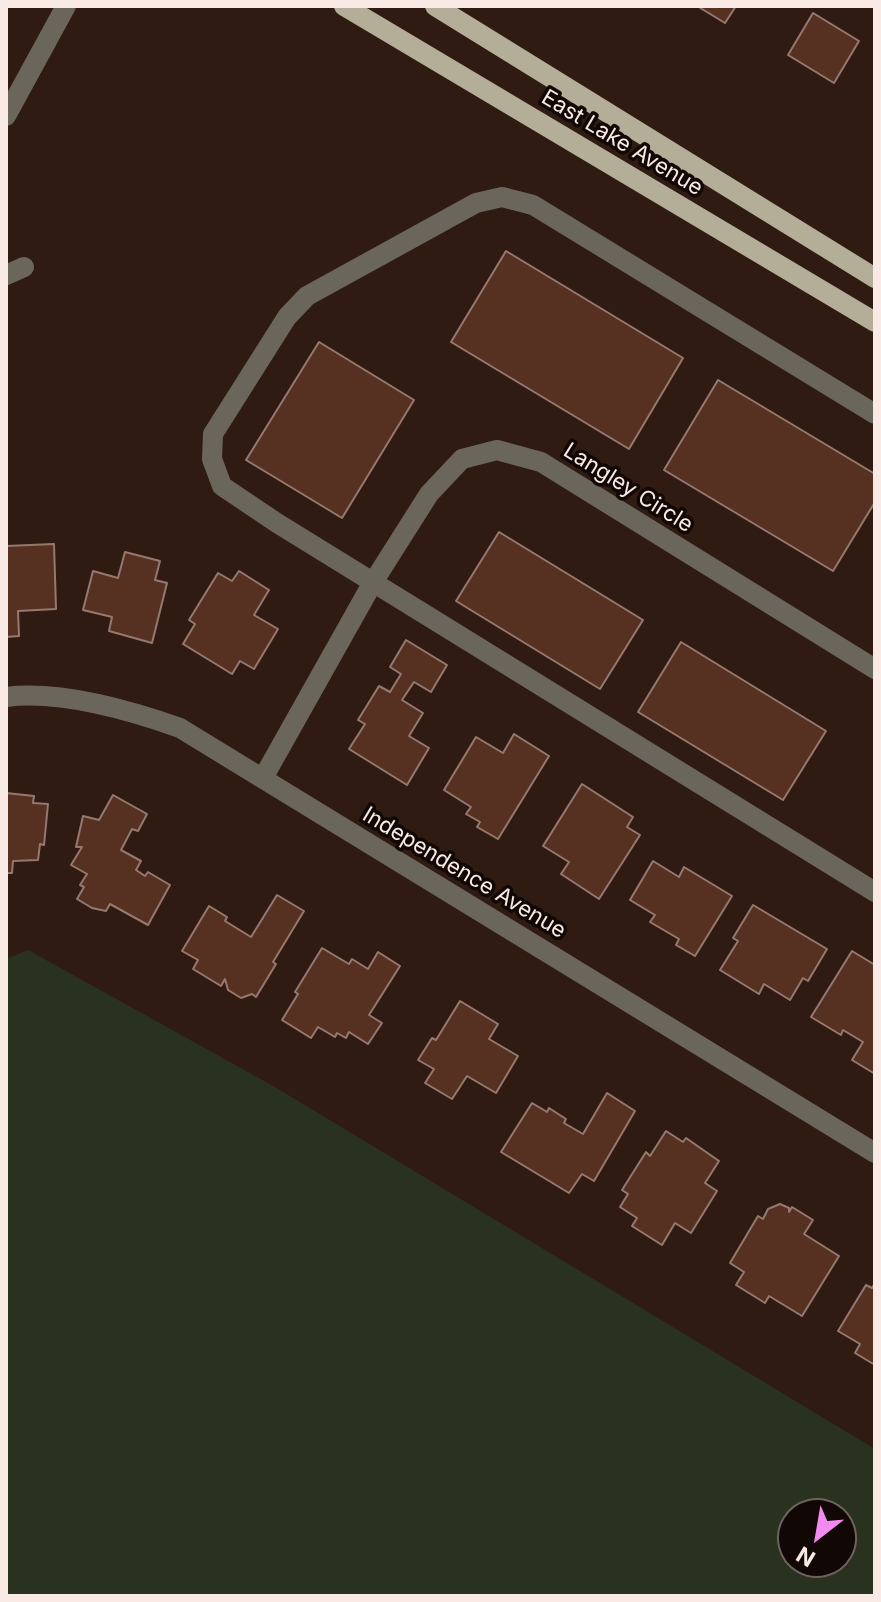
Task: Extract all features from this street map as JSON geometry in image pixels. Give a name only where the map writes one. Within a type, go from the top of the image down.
[{"type":"main road","name":"East Lake Avenue","points":[[344,6],[875,322]]},
{"type":"main road","name":"East Lake Avenue","points":[[435,6],[875,278]]},
{"type":"street","points":[[6,116],[66,6]]},
{"type":"street","points":[[875,414],[533,205],[502,197],[476,203],[307,296],[287,317],[213,434],[212,459],[222,486],[372,584],[875,892]]},
{"type":"street","name":"Langley Circle","points":[[263,778],[372,584],[429,494],[462,459],[497,450],[541,462],[875,669]]},
{"type":"street","name":"Independence Avenue","points":[[6,697],[27,694],[125,709],[180,728],[875,1153]]},
{"type":"green space","points":[[28,950],[275,1087],[875,1449],[875,1596],[6,1596],[6,959]]},
{"type":"building","points":[[697,6],[736,6],[725,23]]},
{"type":"building","points":[[813,13],[859,41],[834,83],[788,55]]},
{"type":"building","points":[[506,251],[683,358],[629,449],[451,342]]},
{"type":"building","points":[[319,342],[414,400],[342,518],[246,460]]},
{"type":"building","points":[[718,380],[875,474],[875,502],[833,571],[664,470]]},
{"type":"building","points":[[499,532],[643,620],[600,689],[456,601]]},
{"type":"building","points":[[54,544],[56,609],[18,611],[19,636],[6,637],[6,546]]},
{"type":"building","points":[[125,552],[160,561],[155,580],[167,583],[152,643],[109,631],[112,617],[83,610],[93,571],[118,578]]},
{"type":"building","points":[[239,571],[269,590],[254,615],[278,629],[254,669],[240,661],[232,674],[183,644],[195,624],[189,620],[218,573],[232,581]]},
{"type":"building","points":[[406,640],[447,665],[431,692],[414,682],[402,700],[423,713],[409,736],[429,748],[407,785],[349,749],[365,724],[358,720],[379,686],[390,692],[401,674],[390,667]]},
{"type":"building","points":[[681,642],[826,731],[783,800],[638,712]]},
{"type":"building","points":[[514,734],[549,756],[498,839],[477,827],[480,822],[466,814],[471,807],[444,790],[476,737],[503,753]]},
{"type":"building","points":[[582,784],[633,817],[627,827],[640,835],[599,899],[561,874],[569,862],[543,846]]},
{"type":"building","points":[[6,793],[34,796],[33,803],[48,804],[44,845],[40,844],[38,860],[13,861],[12,873],[6,873]]},
{"type":"building","points":[[113,795],[147,814],[138,831],[132,829],[121,850],[141,861],[136,870],[145,876],[148,872],[170,885],[148,925],[110,904],[106,911],[92,908],[77,899],[84,887],[80,885],[87,874],[71,865],[82,847],[76,847],[83,816],[99,820]]},
{"type":"building","points":[[653,861],[679,877],[684,867],[732,896],[695,956],[676,945],[679,939],[650,922],[655,915],[630,900]]},
{"type":"building","points":[[277,895],[304,911],[256,997],[252,994],[241,998],[228,990],[225,979],[221,986],[193,969],[198,960],[182,951],[209,906],[227,917],[225,921],[251,937]]},
{"type":"building","points":[[753,905],[827,949],[808,981],[803,978],[790,1000],[764,984],[759,994],[720,970],[738,941],[733,938]]},
{"type":"building","points":[[322,948],[349,964],[352,959],[368,969],[378,952],[400,966],[369,1015],[382,1023],[368,1044],[349,1032],[346,1038],[337,1033],[335,1037],[318,1027],[311,1038],[282,1020]]},
{"type":"building","points":[[852,951],[875,965],[875,1074],[852,1060],[863,1042],[843,1030],[841,1035],[811,1017]]},
{"type":"building","points":[[460,1001],[498,1024],[489,1039],[518,1056],[496,1093],[467,1076],[452,1099],[425,1083],[434,1069],[418,1060],[432,1038],[436,1040]]},
{"type":"building","points":[[607,1093],[635,1111],[594,1181],[582,1174],[569,1193],[501,1152],[532,1103],[547,1112],[549,1108],[566,1119],[564,1123],[583,1134]]},
{"type":"building","points":[[666,1131],[683,1142],[686,1138],[719,1161],[705,1183],[717,1191],[691,1233],[675,1223],[662,1245],[632,1226],[637,1218],[620,1207],[628,1194],[622,1190],[646,1152],[650,1156]]},
{"type":"building","points":[[780,1204],[789,1208],[789,1212],[792,1207],[813,1220],[804,1234],[839,1256],[802,1316],[769,1296],[765,1303],[736,1285],[744,1272],[730,1263],[758,1216],[763,1219],[768,1209]]},
{"type":"building","points":[[875,1283],[875,1365],[855,1353],[860,1344],[838,1331],[866,1285],[872,1288]]}]
